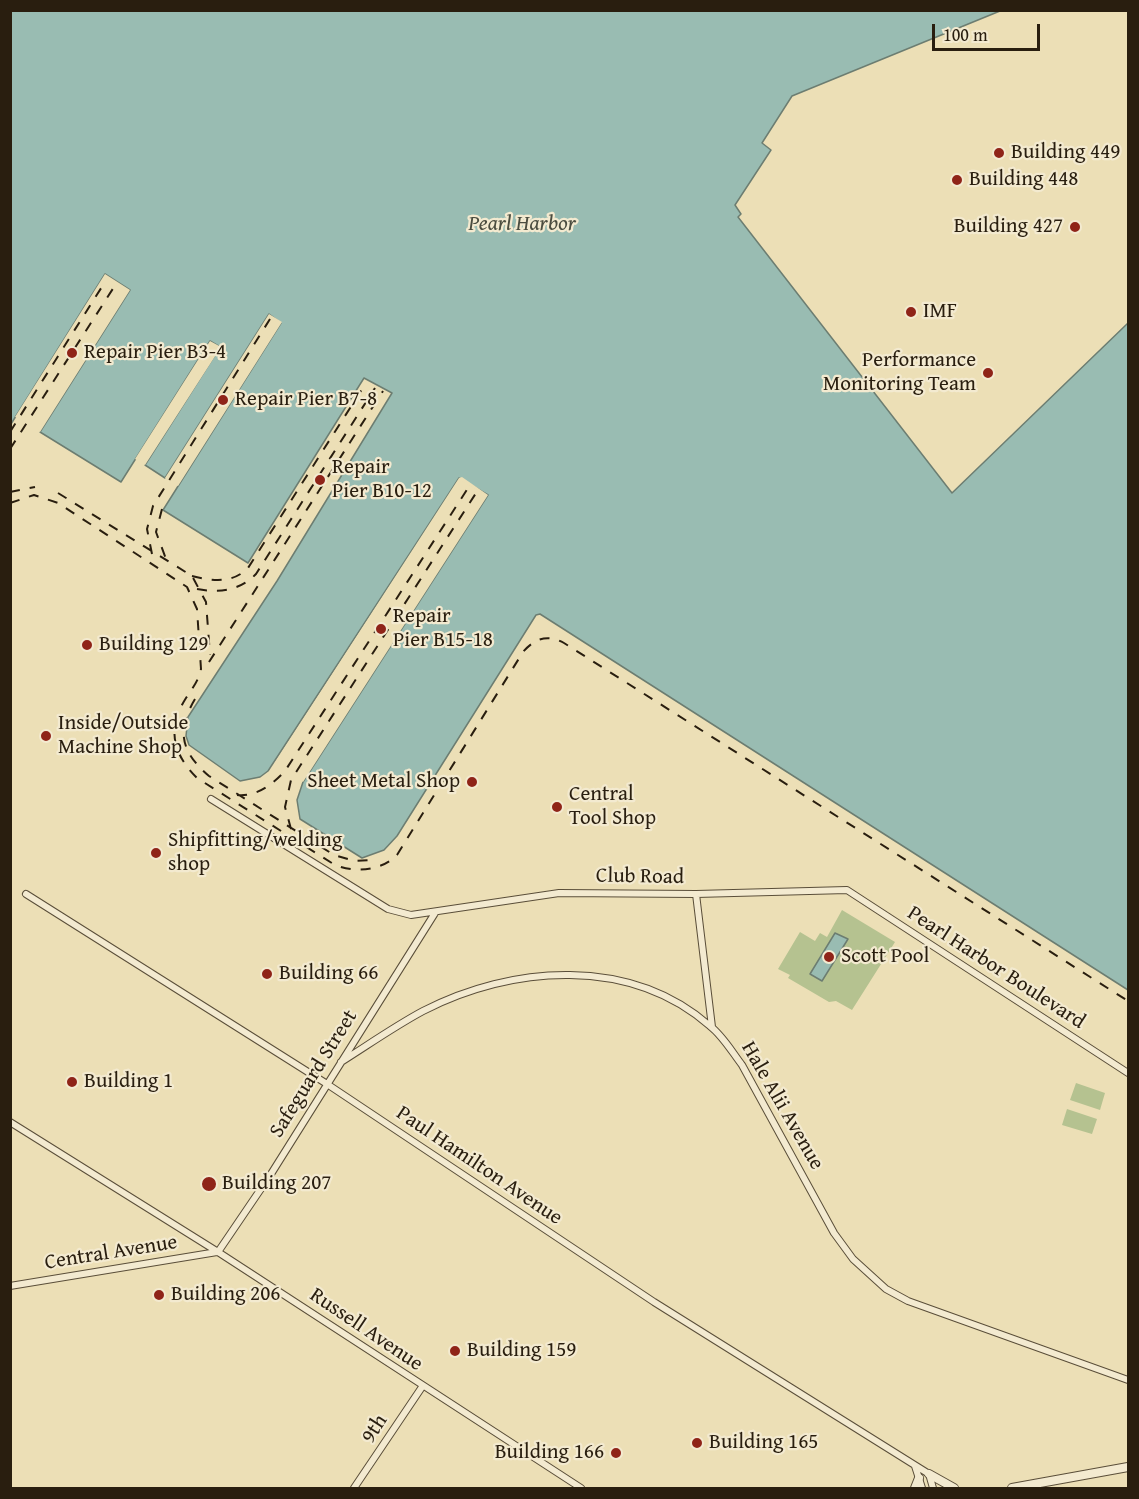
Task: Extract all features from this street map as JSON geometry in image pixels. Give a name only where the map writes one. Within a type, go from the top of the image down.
[{"type":"street","name":"Club Road","points":[[211,799],[388,909],[411,915],[559,893],[696,894],[847,890]]},
{"type":"street","name":"Pearl Harbor Boulevard","points":[[847,890],[1128,1073]]},
{"type":"street","name":"Paul Hamilton Avenue","points":[[26,894],[327,1084],[654,1302],[929,1474]]},
{"type":"street","points":[[696,894],[712,1027]]},
{"type":"street","name":"Safeguard Street","points":[[218,1252],[271,1174],[435,913]]},
{"type":"street","name":"Hale Alii Avenue","points":[[341,1062],[423,1011],[470,992],[519,978],[572,974],[629,982],[681,1003],[712,1027],[742,1065],[834,1233],[853,1259],[886,1289],[908,1301],[1128,1380]]},
{"type":"street","name":"Russell Avenue","points":[[10,1122],[218,1252],[422,1387],[581,1488]]},
{"type":"street","name":"Central Avenue","points":[[10,1286],[218,1252]]},
{"type":"street","name":"9th","points":[[354,1488],[422,1387]]},
{"type":"street","points":[[915,1465],[922,1488]]},
{"type":"street","points":[[1012,1488],[1128,1467]]},
{"type":"street","points":[[929,1474],[933,1488]]},
{"type":"street","points":[[929,1474],[954,1488]]},
{"type":"street","points":[[915,1488],[919,1478]]},
{"type":"green space","points":[[842,910],[895,942],[852,1010],[836,1001],[829,1002],[788,978],[790,975],[778,969],[800,932],[815,941],[820,933],[827,937]]},
{"type":"green space","points":[[1076,1083],[1105,1093],[1100,1110],[1070,1100]]},
{"type":"green space","points":[[1067,1109],[1097,1119],[1092,1134],[1062,1125]]},
{"type":"water","name":"Pearl Harbor","points":[[11,11],[1000,11],[792,96],[762,143],[771,150],[735,205],[741,214],[738,217],[952,493],[1128,323],[1128,990],[540,614],[536,615],[397,836],[384,850],[362,858],[300,819],[297,800],[303,782],[488,495],[459,478],[268,771],[260,777],[240,781],[189,745],[186,736],[188,717],[277,581],[392,393],[364,378],[248,563],[163,510],[281,323],[269,314],[165,478],[145,465],[220,347],[210,341],[121,482],[40,432],[130,290],[105,274],[11,424]]},
{"type":"water","name":"Scott Pool","points":[[835,933],[848,939],[822,981],[810,974]]},
{"type":"pier","points":[[105,274],[130,290],[40,432],[37,431],[126,291],[106,278],[18,418],[15,417]]},
{"type":"pier","points":[[269,314],[282,322],[178,486],[176,485],[277,323],[270,318],[167,480],[165,478]]},
{"type":"pier","points":[[210,341],[221,347],[145,465],[143,464],[216,348],[211,345],[137,460],[135,459]]},
{"type":"pier","points":[[462,477],[488,495],[303,782],[300,780],[485,495],[461,481],[277,765],[274,764],[459,478]]},
{"type":"railway","points":[[10,432],[105,282]]},
{"type":"railway","points":[[10,449],[114,287]]},
{"type":"railway","points":[[152,554],[147,529],[153,506],[270,319]]},
{"type":"railway","points":[[192,576],[222,580],[235,577],[248,568],[366,383]]},
{"type":"railway","points":[[197,589],[213,591],[236,587],[256,574],[375,388]]},
{"type":"railway","points":[[209,662],[383,391]]},
{"type":"railway","points":[[237,795],[258,792],[285,771],[470,485]]},
{"type":"railway","points":[[10,492],[35,487]]},
{"type":"railway","points":[[291,829],[285,807],[291,780],[478,490]]},
{"type":"railway","points":[[58,493],[192,576],[206,602],[210,655]]},
{"type":"railway","points":[[10,503],[34,495],[58,503],[187,587],[197,609],[201,669],[176,720],[175,740],[182,759],[197,778],[335,865],[359,870],[368,869],[383,864],[397,855],[523,652],[532,643],[547,638],[553,639],[564,643],[1128,1001]]},
{"type":"railway","points":[[162,509],[156,532],[166,559]]},
{"type":"railway","points":[[195,699],[185,721],[184,740],[192,758],[209,776],[334,855],[355,861],[371,860]]},
{"type":"place","name":"Building 449","points":[[999,153]]},
{"type":"place","name":"Building 448","points":[[957,180]]},
{"type":"place","name":"Building 427","points":[[1075,227]]},
{"type":"place","name":"IMF","points":[[911,312]]},
{"type":"place","name":"Repair Pier B3-4","points":[[72,353]]},
{"type":"place","name":"Performance Monitoring Team","points":[[988,373]]},
{"type":"place","name":"Repair Pier B7-8","points":[[223,400]]},
{"type":"place","name":"Repair Pier B10-12","points":[[320,480]]},
{"type":"place","name":"Repair Pier B15-18","points":[[381,629]]},
{"type":"place","name":"Building 129","points":[[87,645]]},
{"type":"place","name":"Inside/Outside Machine Shop","points":[[46,736]]},
{"type":"place","name":"Sheet Metal Shop","points":[[472,782]]},
{"type":"place","name":"Central Tool Shop","points":[[557,807]]},
{"type":"place","name":"Shipfitting/welding shop","points":[[156,853]]},
{"type":"place","name":"Scott Pool","points":[[829,957]]},
{"type":"place","name":"Building 66","points":[[267,974]]},
{"type":"place","name":"Building 1","points":[[72,1082]]},
{"type":"place","name":"Building 207","points":[[209,1184]]},
{"type":"place","name":"Building 206","points":[[159,1295]]},
{"type":"place","name":"Building 159","points":[[455,1351]]},
{"type":"place","name":"Building 165","points":[[697,1443]]},
{"type":"place","name":"Building 166","points":[[616,1453]]}]
